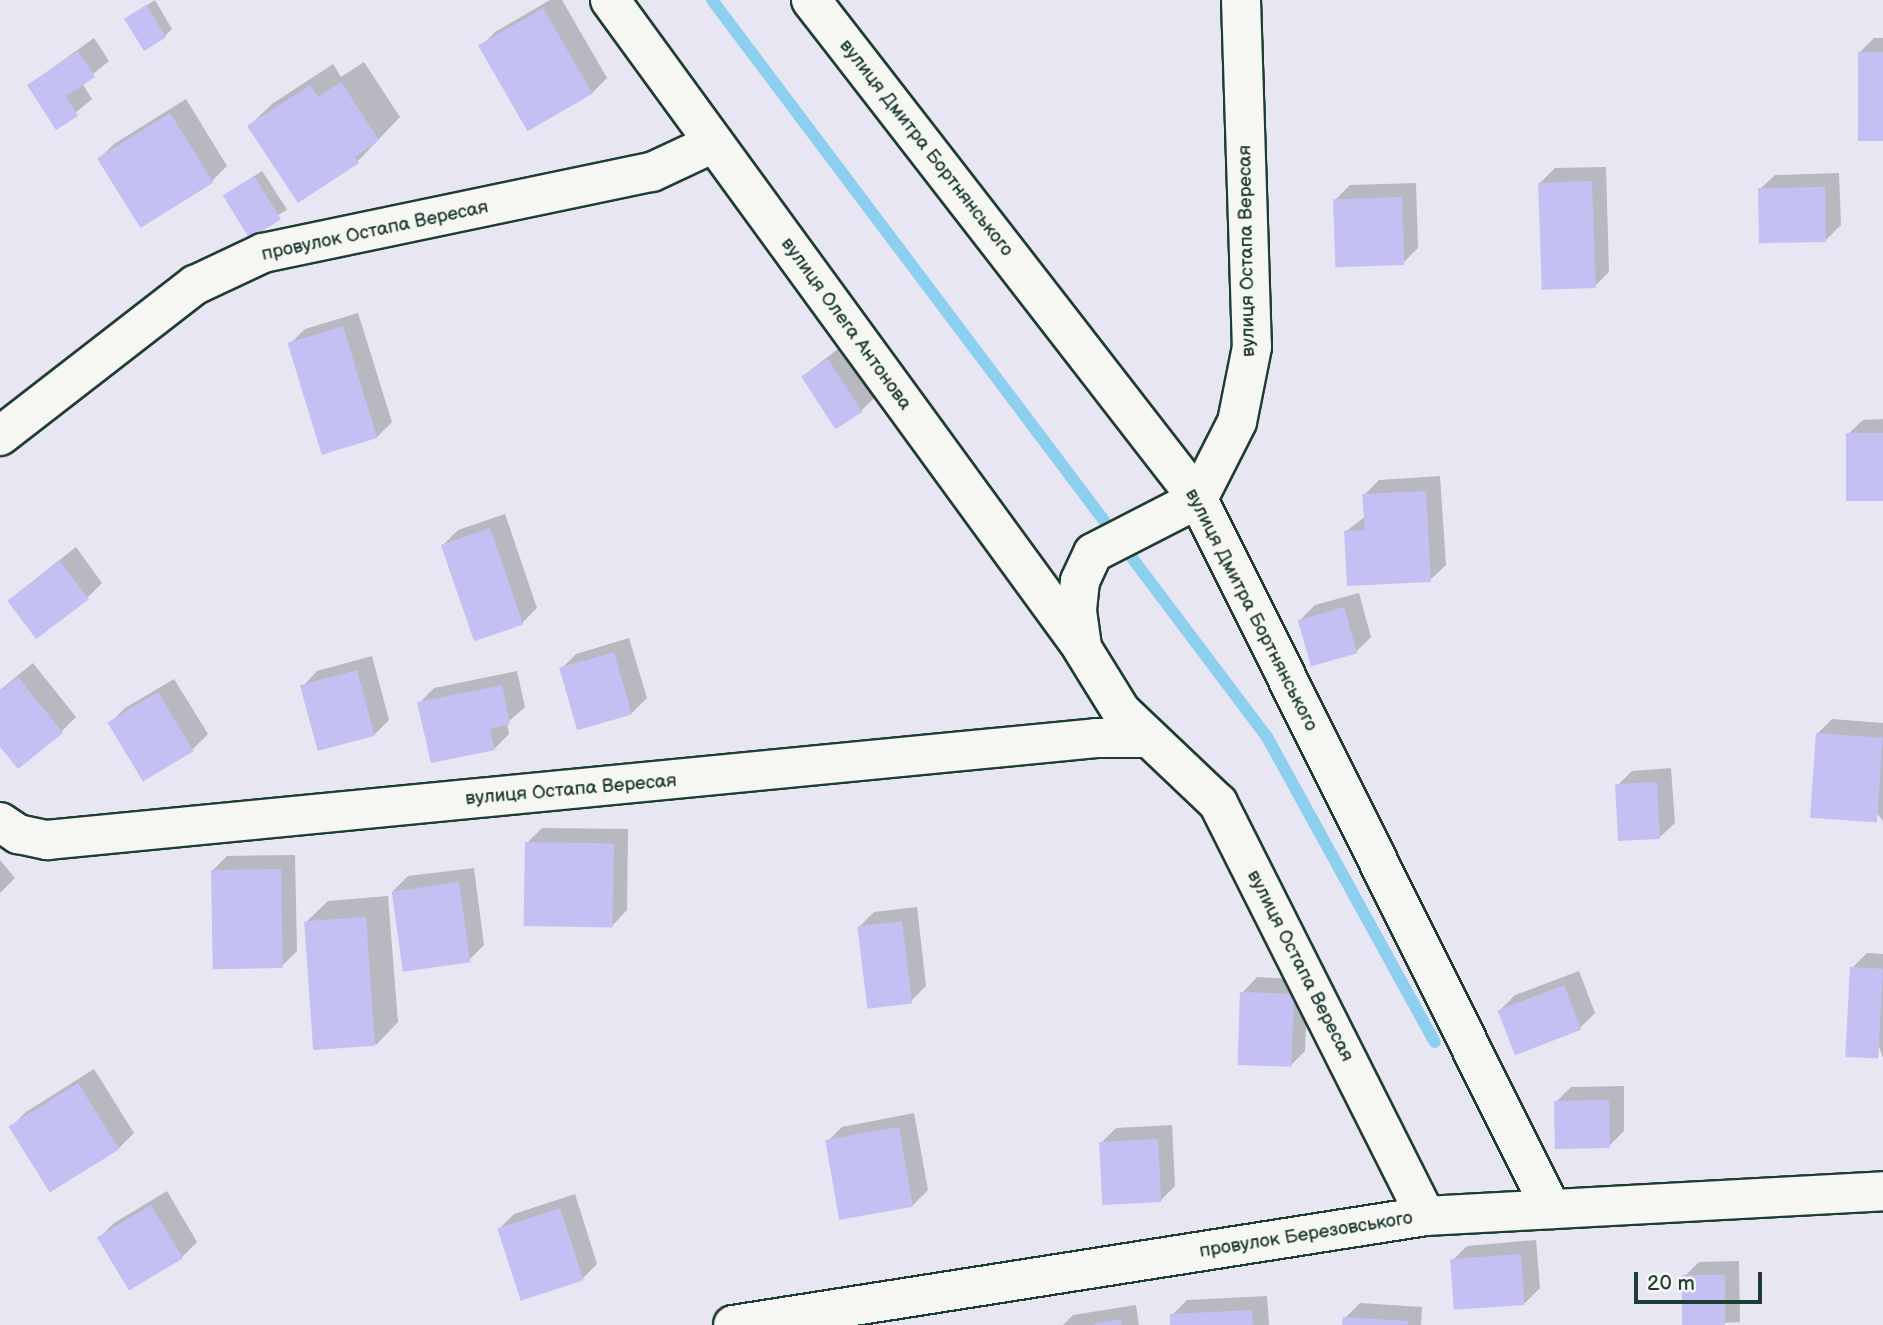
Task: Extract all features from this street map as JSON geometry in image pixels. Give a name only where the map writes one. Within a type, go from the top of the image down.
[{"type":"street","name":"вулиця Олега Антонова","points":[[610,0],[1082,648]]},
{"type":"street","name":"вулиця Дмитра Бортнянського","points":[[811,0],[1198,499],[1551,1209]]},
{"type":"street","name":"вулиця Остапа Вересая","points":[[1241,0],[1252,347],[1237,422],[1198,499],[1094,553],[1080,580],[1077,611],[1082,648],[1121,711],[1146,738],[1186,769],[1219,803],[1426,1216]]},
{"type":"street","name":"провулок Остапа Вересая","points":[[0,436],[195,285],[264,253],[652,172],[714,143]]},
{"type":"street","name":"вулиця Остапа Вересая","points":[[0,822],[18,834],[47,840],[1096,738],[1146,738]]},
{"type":"street","name":"провулок Березовського","points":[[733,1325],[1426,1216],[1883,1191]]},
{"type":"building","points":[[146,5],[166,37],[144,51],[124,19]]},
{"type":"building","points":[[543,8],[592,94],[528,131],[478,46]]},
{"type":"building","points":[[78,51],[95,77],[66,96],[78,116],[56,130],[27,85]]},
{"type":"building","points":[[1858,52],[1883,52],[1883,141],[1858,141]]},
{"type":"building","points":[[341,82],[379,140],[355,157],[359,163],[298,203],[247,126],[310,85],[318,97]]},
{"type":"building","points":[[170,113],[213,183],[141,228],[97,159]]},
{"type":"building","points":[[254,176],[281,219],[250,239],[223,196]]},
{"type":"building","points":[[1592,181],[1596,288],[1542,290],[1538,183]]},
{"type":"building","points":[[1825,187],[1826,242],[1759,243],[1758,188]]},
{"type":"building","points":[[1402,197],[1404,265],[1335,267],[1333,199]]},
{"type":"building","points":[[343,326],[377,438],[322,455],[288,343]]},
{"type":"building","points":[[828,359],[862,412],[835,429],[801,376]]},
{"type":"building","points":[[1846,433],[1883,433],[1883,501],[1846,501]]},
{"type":"building","points":[[1426,491],[1431,582],[1347,586],[1344,531],[1365,530],[1362,494]]},
{"type":"building","points":[[490,528],[523,624],[474,641],[441,545]]},
{"type":"building","points":[[60,561],[89,599],[36,639],[7,601]]},
{"type":"building","points":[[1344,607],[1357,653],[1311,666],[1298,620]]},
{"type":"building","points":[[614,652],[632,714],[577,730],[559,668]]},
{"type":"building","points":[[357,670],[375,736],[318,751],[300,685]]},
{"type":"building","points":[[18,677],[63,733],[18,769],[0,747],[0,691]]},
{"type":"building","points":[[502,685],[510,724],[490,729],[495,750],[431,763],[417,702]]},
{"type":"building","points":[[158,692],[194,751],[143,782],[107,722]]},
{"type":"building","points":[[1816,733],[1883,738],[1877,822],[1810,818]]},
{"type":"building","points":[[1657,782],[1660,839],[1618,841],[1615,784]]},
{"type":"building","points":[[525,842],[614,844],[613,928],[524,926]]},
{"type":"building","points":[[281,869],[283,968],[213,969],[211,870]]},
{"type":"building","points":[[459,882],[470,962],[403,972],[392,891]]},
{"type":"building","points":[[366,917],[375,1046],[313,1050],[304,921]]},
{"type":"building","points":[[902,921],[912,1003],[867,1009],[857,926]]},
{"type":"building","points":[[1850,967],[1883,969],[1878,1059],[1845,1057]]},
{"type":"building","points":[[1564,985],[1581,1030],[1515,1055],[1498,1010]]},
{"type":"building","points":[[1240,992],[1294,994],[1291,1067],[1237,1065]]},
{"type":"building","points":[[78,1083],[119,1149],[50,1193],[8,1126]]},
{"type":"building","points":[[1609,1100],[1610,1148],[1555,1149],[1554,1101]]},
{"type":"building","points":[[899,1127],[913,1207],[839,1220],[825,1140]]},
{"type":"building","points":[[1158,1139],[1161,1202],[1102,1205],[1099,1142]]},
{"type":"building","points":[[151,1205],[183,1258],[129,1291],[97,1237]]},
{"type":"building","points":[[560,1208],[583,1280],[521,1301],[497,1228]]},
{"type":"building","points":[[1521,1254],[1525,1305],[1454,1310],[1450,1259]]},
{"type":"building","points":[[1682,1275],[1725,1275],[1725,1325],[1682,1325]]},
{"type":"building","points":[[1252,1310],[1253,1325],[1170,1325],[1170,1314]]},
{"type":"building","points":[[1343,1317],[1408,1321],[1408,1325],[1342,1325]]},
{"type":"building","points":[[1121,1319],[1122,1325],[1094,1325],[1094,1324]]},
{"type":"waterway","points":[[712,0],[1267,737],[1435,1042]]}]
